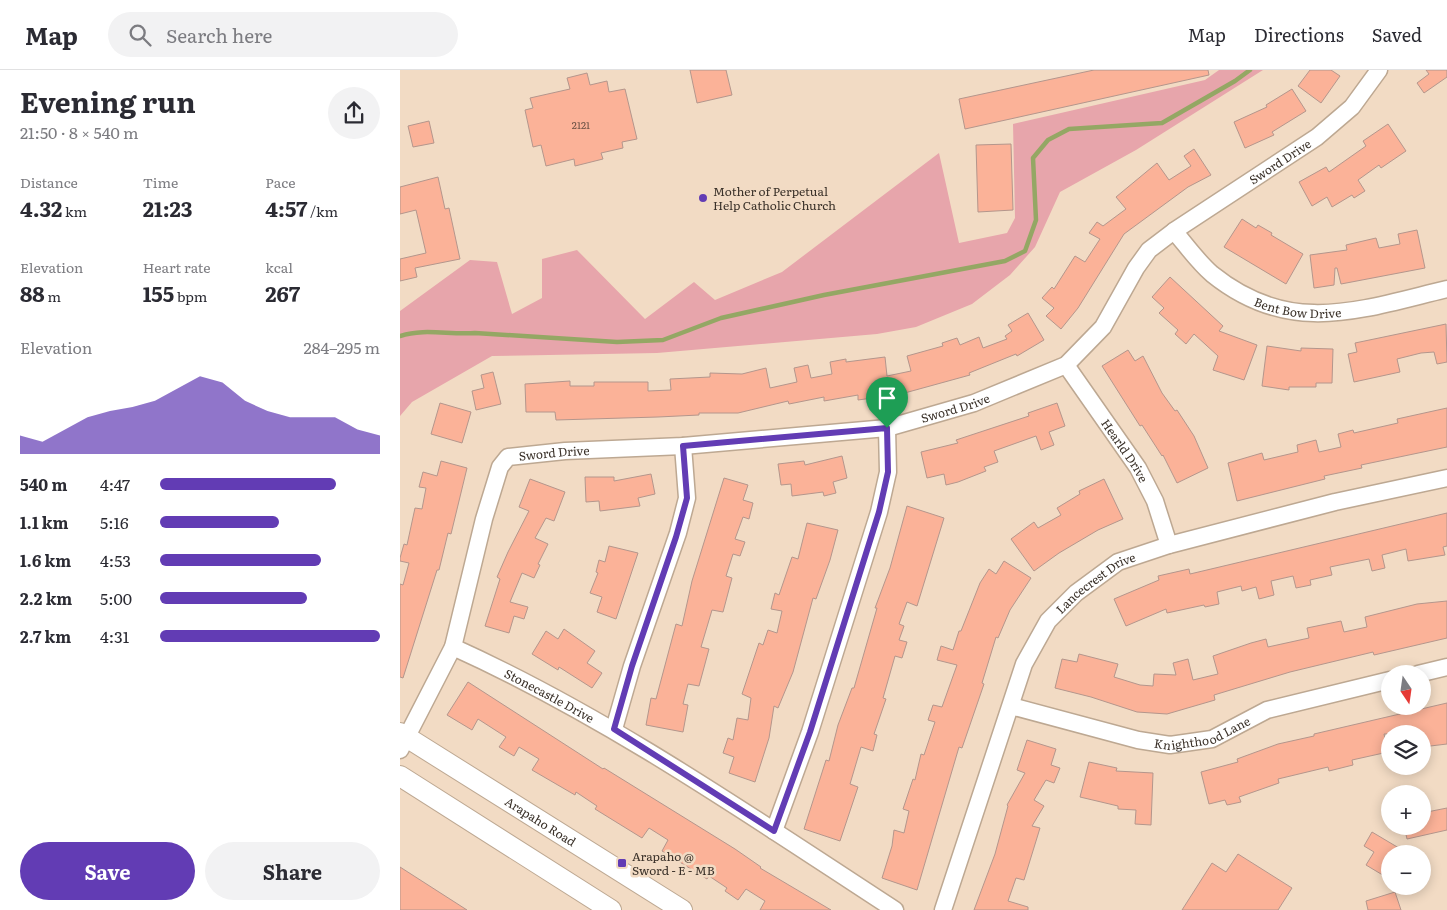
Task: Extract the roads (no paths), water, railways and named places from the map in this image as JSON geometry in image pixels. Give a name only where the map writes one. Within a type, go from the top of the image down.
[{"type":"main road","name":"Arapaho Road","points":[[403,740],[682,910]]},
{"type":"main road","points":[[400,776],[606,909]]},
{"type":"street","name":"Sword Drive","points":[[403,740],[453,647],[484,519],[500,467],[508,456],[565,450],[683,446],[887,428],[974,402],[1066,365],[1103,327],[1136,268],[1149,250],[1174,231],[1317,137],[1352,107],[1379,70]]},
{"type":"street","name":"Bent Bow Drive","points":[[1174,231],[1211,273],[1266,306],[1296,313],[1339,313],[1447,289]]},
{"type":"street","name":"Hearld Drive","points":[[1066,365],[1138,468],[1155,501],[1169,545]]},
{"type":"street","points":[[774,831],[810,732],[879,512],[888,472],[887,428]]},
{"type":"street","points":[[614,729],[632,666],[676,537],[687,498],[683,446]]},
{"type":"street","name":"Lancecrest Drive","points":[[943,910],[1024,664],[1048,621],[1071,598],[1118,562],[1169,545],[1335,502],[1447,478]]},
{"type":"street","name":"Stonecastle Drive","points":[[453,647],[501,668],[614,729],[895,910]]},
{"type":"street","points":[[1431,671],[1447,667]]},
{"type":"street","name":"Knighthood Lane","points":[[1011,706],[1138,740],[1170,745],[1212,739],[1267,710],[1381,682]]},
{"type":"waterway","points":[[400,336],[427,332],[475,333],[617,342],[663,340],[721,318],[824,295],[1005,261],[1025,251],[1036,220],[1033,158],[1048,140],[1069,129],[1162,123],[1235,81],[1250,70]]},
{"type":"place","name":"Mother of Perpetual Help Catholic Church","points":[[703,198]]},
{"type":"place","name":"Arapaho @ Sword - E - MB","points":[[622,863]]}]
